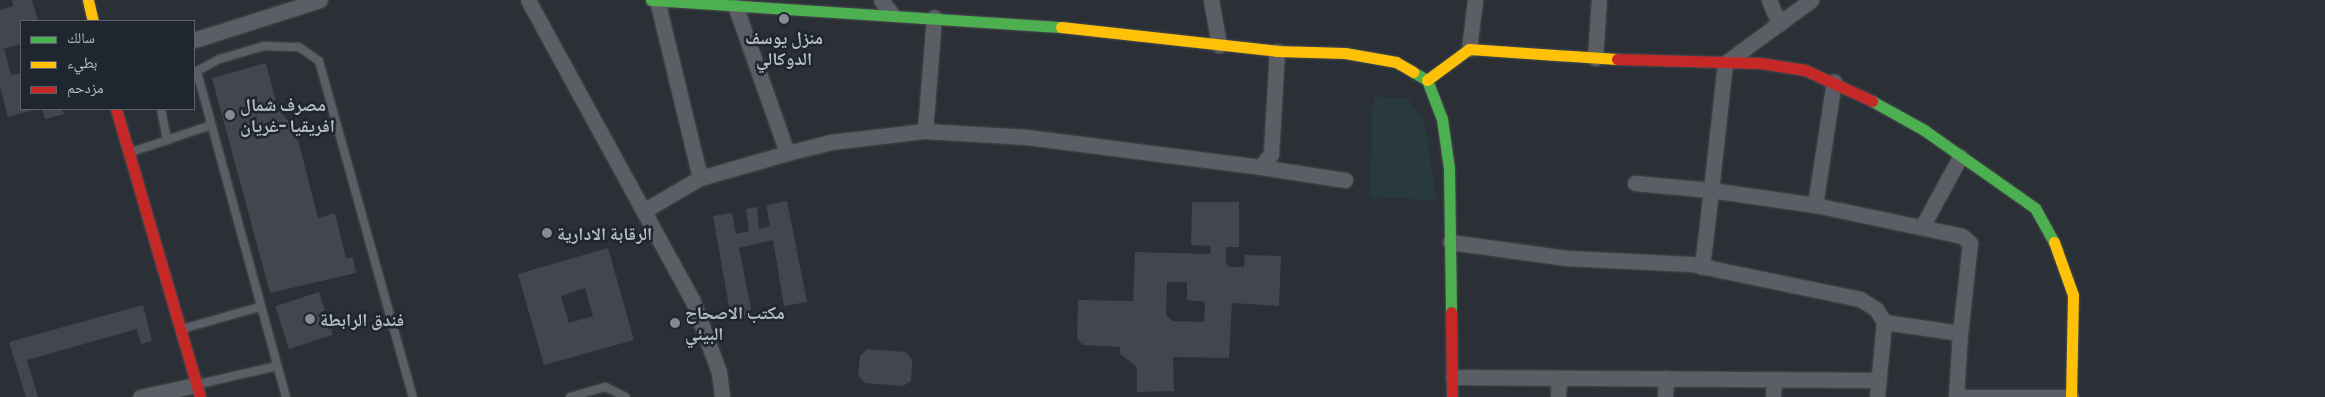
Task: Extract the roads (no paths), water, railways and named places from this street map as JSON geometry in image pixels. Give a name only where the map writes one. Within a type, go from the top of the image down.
[{"type":"street","points":[[88,0],[93,20]]},
{"type":"street","points":[[195,40],[320,0]]},
{"type":"street","points":[[528,0],[645,210],[692,299],[719,372],[722,397]]},
{"type":"street","points":[[651,0],[891,13],[1277,51],[1345,53],[1396,62],[1427,80],[1442,119],[1449,168],[1452,397]]},
{"type":"street","points":[[657,0],[700,178]]},
{"type":"street","points":[[881,0],[891,13]]},
{"type":"street","points":[[1211,0],[1219,45]]},
{"type":"street","points":[[1470,49],[1475,0]]},
{"type":"street","points":[[1595,58],[1599,0]]},
{"type":"street","points":[[1769,0],[1779,24]]},
{"type":"street","points":[[1702,267],[1725,63],[1811,0]]},
{"type":"street","points":[[735,5],[787,153]]},
{"type":"street","points":[[925,131],[934,17]]},
{"type":"street","points":[[1427,80],[1470,49],[1595,58],[1725,63],[1805,70],[1834,81],[1924,130],[2035,208],[2052,235],[2073,295],[2071,397],[1964,397]]},
{"type":"street","points":[[1260,167],[1271,154],[1277,51]]},
{"type":"street","points":[[1815,205],[1834,81]]},
{"type":"street","points":[[116,110],[197,391],[140,397]]},
{"type":"street","points":[[645,210],[700,178],[787,153],[831,142],[925,131],[1027,137],[1345,180]]},
{"type":"street","points":[[1922,228],[1960,157]]},
{"type":"street","points":[[1635,182],[1711,190],[1815,205],[1962,236],[1972,249],[1960,334],[1956,397]]},
{"type":"street","points":[[1450,242],[1567,258],[1702,267],[1852,297],[1876,309],[1884,322],[1877,380],[1877,397]]},
{"type":"street","points":[[1884,322],[1960,334]]},
{"type":"street","points":[[1453,378],[1877,380]]},
{"type":"street","points":[[1665,397],[1666,378]]},
{"type":"street","points":[[1558,379],[1558,397]]},
{"type":"street","points":[[1774,380],[1774,397]]},
{"type":"lane","points":[[286,397],[195,72],[220,59],[264,46],[299,47],[319,61],[413,397]]},
{"type":"lane","points":[[161,110],[168,140]]},
{"type":"lane","points":[[128,153],[211,125]]},
{"type":"lane","points":[[180,330],[260,307]]},
{"type":"lane","points":[[197,391],[277,366]]},
{"type":"lane","points":[[570,397],[606,387],[626,397]]},
{"type":"place","name":"منزل يوسف الدوكالي","points":[[784,19]]},
{"type":"place","name":"مصرف شمال افريقيا -غريان","points":[[230,115]]},
{"type":"place","name":"الرقابة الادارية","points":[[547,233]]},
{"type":"place","name":"فندق الرابطة","points":[[310,319]]},
{"type":"place","name":"مكتب الاصحاح البيئي","points":[[675,323]]}]
